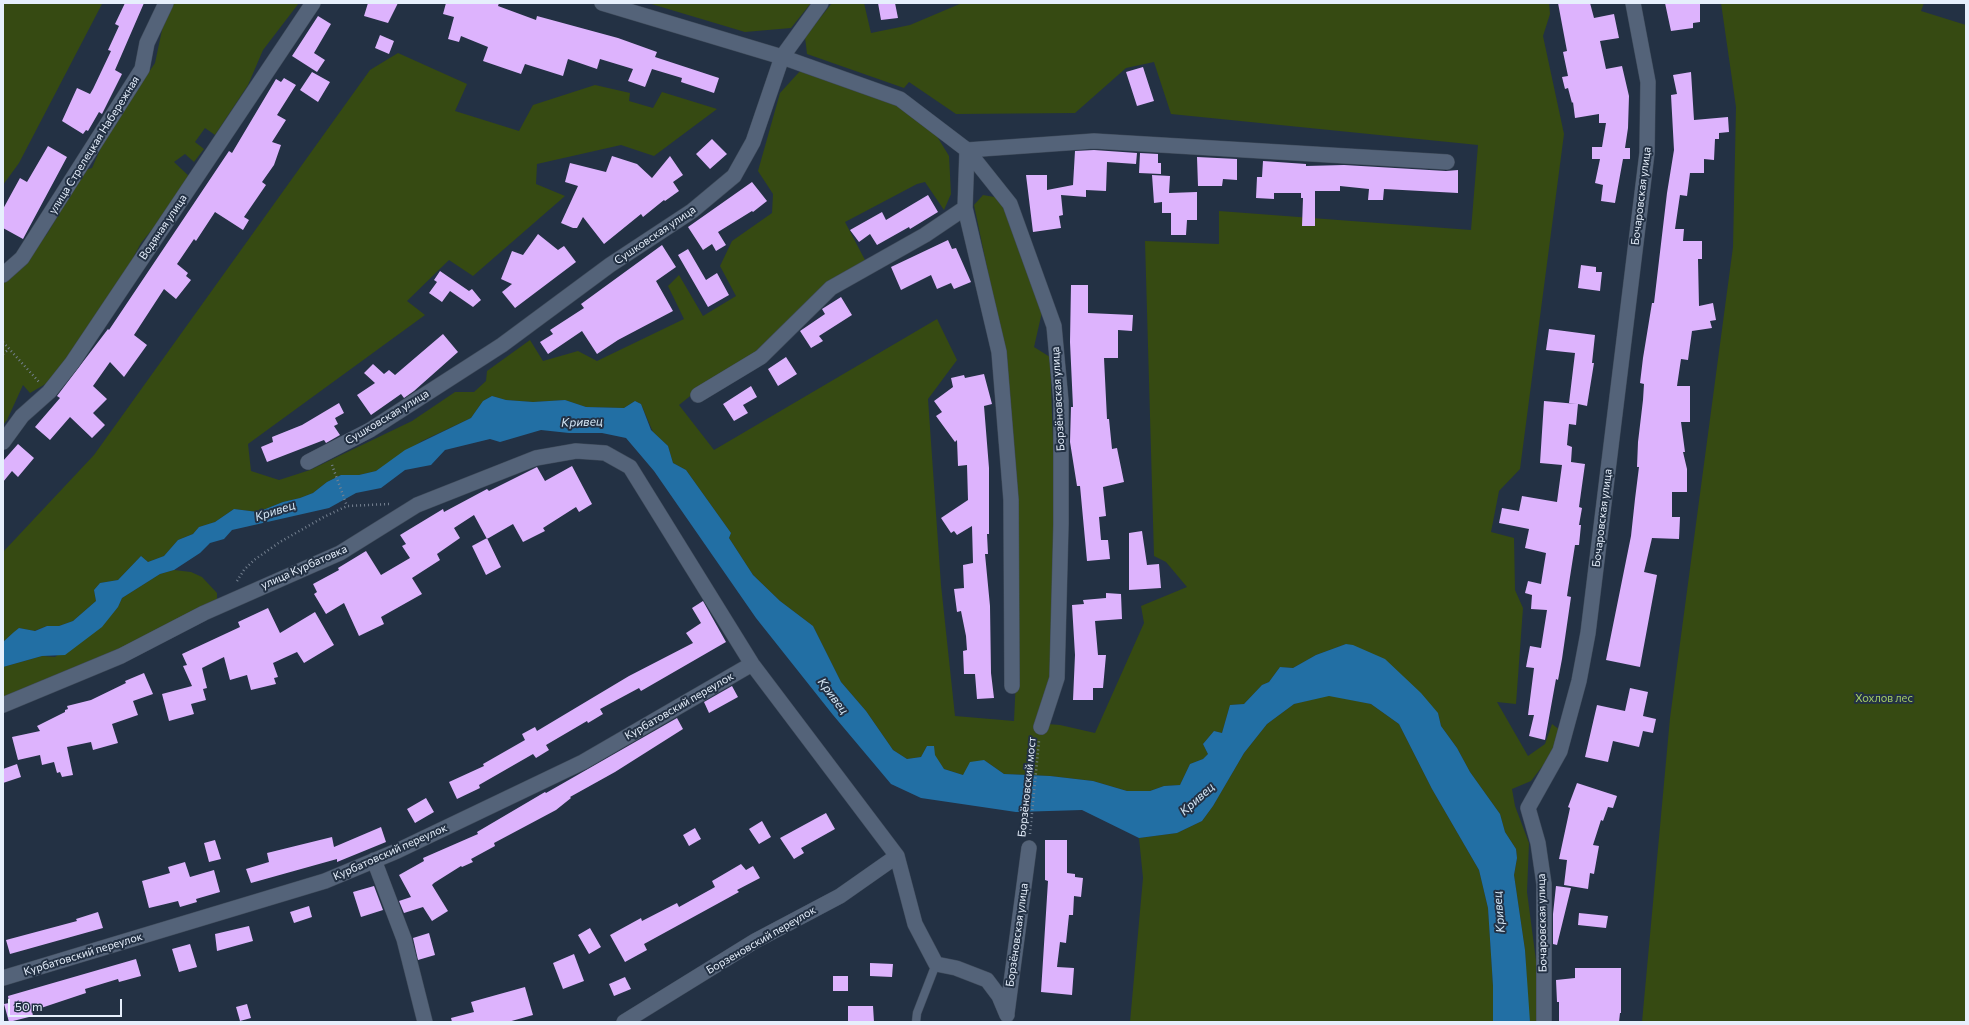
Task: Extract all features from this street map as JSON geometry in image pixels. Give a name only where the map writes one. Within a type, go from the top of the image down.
[{"type":"street","name":"улица Стрелецкая Набережная","points":[[3,275],[22,258],[142,69],[147,43],[166,3]]},
{"type":"street","name":"Водяная улица","points":[[3,442],[22,416],[49,392],[72,363],[313,3]]},
{"type":"street","points":[[602,3],[782,57],[821,3]]},
{"type":"street","name":"Бочаровская улица","points":[[1544,1022],[1544,884],[1538,843],[1528,808],[1560,751],[1580,681],[1588,633],[1647,153],[1648,82],[1634,3]]},
{"type":"street","name":"Борзёновская улица","points":[[782,57],[900,99],[967,150],[1010,204],[1054,326],[1061,401],[1061,524],[1057,670],[1041,727]]},
{"type":"street","name":"Сушковская улица","points":[[308,462],[370,430],[502,345],[610,265],[692,211],[734,176],[753,142],[782,57]]},
{"type":"street","points":[[1012,686],[1011,500],[998,352],[965,208],[967,150],[1094,141],[1447,162]]},
{"type":"street","points":[[698,395],[761,357],[831,288],[925,235],[965,208]]},
{"type":"street","name":"улица Курбатовка","points":[[3,705],[121,656],[204,613],[340,553],[418,505],[536,458],[576,451],[605,453],[630,467],[752,664]]},
{"type":"street","points":[[752,664],[897,856],[915,924],[936,964],[956,968],[987,980],[999,996],[1006,1018]]},
{"type":"street","name":"Курбатовский переулок","points":[[3,978],[325,881],[374,860],[583,762],[752,664]]},
{"type":"street","name":"Борзёновская улица","points":[[1006,1018],[1029,848]]},
{"type":"street","name":"Борзеновский переулок","points":[[624,1022],[755,941],[840,896],[897,856]]},
{"type":"street","points":[[374,860],[404,939],[425,1022]]},
{"type":"lane","points":[[916,1022],[917,1013],[936,964]]},
{"type":"path","points":[[3,342],[49,392]]},
{"type":"path","points":[[3,354],[9,349]]},
{"type":"path","points":[[332,465],[347,506]]},
{"type":"path","points":[[237,582],[244,570],[254,560],[280,542],[347,506],[394,504]]},
{"type":"path","name":"Борзёновский мост","points":[[1029,848],[1041,727]]},
{"type":"green space","points":[[3,3],[102,4],[19,163],[3,185]]},
{"type":"green space","points":[[173,3],[299,3],[263,50],[248,85],[215,135],[205,128],[195,142],[204,149],[194,162],[185,154],[174,162],[191,178],[141,243],[119,284],[80,344],[49,382],[30,393],[23,385],[7,420],[3,425],[3,284],[47,234],[85,170],[92,168],[106,136],[155,63],[162,30]]},
{"type":"green space","points":[[648,3],[811,3],[791,28],[745,32]]},
{"type":"green space","points":[[832,3],[864,3],[871,33],[910,25],[962,3],[1549,3],[1550,14],[1543,36],[1564,134],[1520,469],[1499,491],[1491,532],[1514,538],[1515,590],[1523,608],[1516,704],[1497,702],[1528,756],[1545,744],[1552,724],[1560,730],[1551,755],[1531,781],[1512,789],[1515,806],[1529,843],[1527,892],[1538,976],[1537,1022],[1530,1022],[1528,1009],[1525,950],[1514,875],[1517,858],[1516,849],[1505,832],[1500,814],[1470,772],[1457,748],[1441,726],[1438,713],[1360,649],[1346,644],[1316,655],[1293,668],[1280,667],[1269,682],[1262,685],[1244,704],[1230,705],[1222,733],[1214,731],[1203,744],[1208,754],[1203,759],[1190,764],[1180,785],[1164,786],[1150,791],[1127,791],[1093,781],[1050,776],[1004,774],[984,760],[963,775],[944,769],[927,746],[921,757],[907,759],[893,750],[866,711],[841,682],[813,626],[780,601],[753,575],[729,538],[731,533],[686,470],[673,463],[668,446],[653,432],[641,404],[635,401],[624,408],[586,407],[565,400],[533,402],[506,400],[492,396],[483,401],[471,418],[422,441],[376,471],[359,475],[341,475],[327,482],[313,493],[283,502],[258,512],[234,509],[215,522],[199,527],[193,534],[178,540],[164,556],[148,562],[141,556],[118,580],[100,583],[94,590],[96,601],[73,621],[59,626],[47,626],[34,631],[19,628],[3,642],[3,552],[94,455],[370,70],[398,53],[467,84],[455,111],[519,131],[533,105],[595,85],[630,93],[629,101],[653,108],[662,92],[717,109],[654,156],[621,145],[537,164],[536,184],[565,196],[473,276],[449,260],[407,301],[425,315],[248,444],[251,471],[279,480],[310,470],[412,421],[455,392],[474,392],[486,381],[487,371],[530,340],[543,361],[578,351],[597,361],[684,319],[668,286],[679,275],[703,316],[736,296],[720,266],[732,241],[772,213],[773,194],[758,171],[780,93],[801,70],[896,102],[935,133],[949,156],[951,194],[944,210],[925,182],[917,184],[845,222],[865,260],[830,282],[750,357],[709,381],[679,405],[714,450],[937,319],[957,360],[928,399],[941,585],[955,716],[1014,721],[1016,678],[1004,349],[974,205],[983,195],[1000,198],[1042,312],[1034,347],[1050,357],[1056,530],[1051,676],[1035,723],[1060,725],[1095,733],[1144,623],[1141,606],[1187,587],[1166,562],[1154,556],[1145,241],[1219,244],[1219,211],[1471,230],[1478,145],[1171,114],[1154,62],[1126,68],[1075,113],[956,114],[909,82],[904,88],[807,54],[805,37]]},
{"type":"green space","name":"Хохлов лес","points":[[1721,3],[1924,3],[1921,11],[1966,25],[1966,1022],[1642,1022],[1670,718],[1733,247],[1736,107]]},
{"type":"green space","points":[[174,570],[191,572],[202,577],[217,593],[217,605],[130,649],[3,700],[3,667],[42,656],[55,657],[110,616],[118,607],[122,598],[160,574]]},
{"type":"green space","points":[[1329,695],[1371,704],[1399,724],[1432,789],[1479,870],[1488,908],[1493,986],[1493,1022],[1130,1022],[1143,878],[1139,838],[1177,833],[1202,821],[1213,806],[1244,753],[1267,724],[1294,704]]},
{"type":"water","name":"Кривец","points":[[492,396],[506,400],[533,402],[565,400],[586,407],[624,408],[635,401],[641,404],[651,430],[668,446],[673,463],[686,470],[731,533],[729,538],[753,575],[780,601],[813,626],[841,682],[866,711],[893,750],[907,759],[921,757],[927,746],[934,746],[935,755],[944,769],[963,775],[970,762],[984,760],[1004,774],[1050,776],[1093,781],[1127,791],[1150,791],[1164,786],[1180,785],[1190,764],[1203,759],[1208,754],[1203,744],[1214,731],[1222,733],[1230,705],[1244,704],[1262,685],[1269,682],[1280,667],[1293,668],[1316,655],[1346,644],[1353,645],[1385,659],[1421,693],[1438,713],[1441,726],[1457,748],[1470,772],[1500,814],[1505,832],[1516,849],[1517,858],[1514,875],[1525,950],[1530,1022],[1493,1022],[1493,986],[1488,908],[1479,870],[1432,789],[1399,724],[1371,704],[1329,696],[1294,704],[1267,724],[1244,753],[1213,806],[1202,821],[1177,833],[1139,838],[1082,810],[1016,812],[921,798],[891,784],[833,715],[756,618],[654,471],[626,438],[602,433],[569,433],[541,430],[500,442],[490,439],[445,450],[431,465],[405,470],[381,488],[356,493],[329,508],[232,530],[224,539],[210,543],[200,553],[174,570],[160,574],[122,598],[118,607],[102,627],[65,655],[42,656],[3,667],[3,642],[14,632],[19,628],[35,631],[47,626],[59,626],[73,621],[96,601],[94,590],[100,583],[118,580],[141,556],[148,562],[164,556],[178,540],[193,534],[199,527],[215,522],[234,509],[258,512],[283,502],[313,493],[327,482],[341,475],[359,475],[376,471],[405,450],[471,418],[483,401]]},
{"type":"building","points":[[125,3],[144,3],[115,70],[122,74],[102,114],[99,112],[88,131],[86,130],[83,134],[62,121],[77,88],[90,94],[93,89],[111,51],[108,50],[119,26],[115,24]]},
{"type":"building","points":[[368,3],[398,3],[388,23],[364,16]]},
{"type":"building","points":[[446,3],[499,3],[498,6],[536,20],[537,16],[618,38],[657,52],[655,57],[719,78],[714,93],[681,82],[682,78],[652,69],[645,87],[628,81],[633,69],[600,59],[597,69],[568,59],[563,76],[525,64],[521,74],[483,61],[488,47],[461,36],[459,42],[448,39],[454,17],[443,14]]},
{"type":"building","points":[[878,3],[895,3],[898,18],[881,20]]},
{"type":"building","points":[[1558,3],[1590,3],[1594,18],[1614,14],[1619,38],[1600,41],[1606,69],[1622,66],[1629,96],[1628,128],[1625,148],[1630,148],[1630,159],[1623,159],[1615,203],[1601,201],[1603,185],[1595,183],[1600,159],[1592,159],[1592,147],[1602,147],[1606,123],[1599,123],[1599,114],[1575,118],[1573,102],[1572,103],[1568,88],[1565,89],[1562,77],[1568,76],[1563,52],[1567,51]]},
{"type":"building","points":[[1665,3],[1700,3],[1700,22],[1693,23],[1693,28],[1671,31]]},
{"type":"building","points":[[318,16],[331,24],[314,53],[325,60],[317,72],[292,56]]},
{"type":"building","points":[[380,35],[394,41],[389,54],[375,48]]},
{"type":"building","points":[[1143,67],[1154,101],[1137,106],[1126,72]]},
{"type":"building","points":[[312,72],[330,82],[318,102],[300,90]]},
{"type":"building","points":[[1691,72],[1694,120],[1728,117],[1729,132],[1719,133],[1719,139],[1715,139],[1714,160],[1704,159],[1704,173],[1690,173],[1687,196],[1680,195],[1675,229],[1684,229],[1683,241],[1702,241],[1702,259],[1698,259],[1699,306],[1713,303],[1716,320],[1710,321],[1712,328],[1692,331],[1688,360],[1681,359],[1677,386],[1690,386],[1690,422],[1681,422],[1685,452],[1683,452],[1687,469],[1687,492],[1672,492],[1672,517],[1680,517],[1679,539],[1652,538],[1644,572],[1657,575],[1640,667],[1606,660],[1631,536],[1639,467],[1637,467],[1638,442],[1644,384],[1640,383],[1652,303],[1654,303],[1667,193],[1674,150],[1671,95],[1677,94],[1673,75]]},
{"type":"building","points":[[284,78],[296,85],[277,115],[286,120],[272,142],[281,145],[274,165],[262,182],[266,185],[244,217],[249,220],[243,230],[215,212],[196,241],[194,239],[177,264],[188,273],[186,276],[191,280],[176,299],[164,289],[134,335],[147,345],[124,377],[110,362],[93,386],[107,399],[93,413],[105,425],[92,438],[70,417],[50,440],[35,427],[60,398],[57,396],[108,329],[109,330],[229,151],[232,153],[276,79],[281,82]]},
{"type":"building","points":[[712,139],[727,154],[710,169],[696,154]]},
{"type":"building","points":[[48,146],[67,157],[23,239],[3,228],[3,209],[20,178],[27,182]]},
{"type":"building","points":[[1094,150],[1137,153],[1136,164],[1107,162],[1106,191],[1086,190],[1086,197],[1061,195],[1063,215],[1059,216],[1061,228],[1033,232],[1026,175],[1047,175],[1047,190],[1073,185],[1075,151]]},
{"type":"building","points":[[1140,153],[1158,154],[1158,163],[1161,163],[1161,174],[1139,173]]},
{"type":"building","points":[[612,156],[637,164],[652,178],[670,156],[683,175],[673,182],[679,191],[665,201],[664,200],[643,217],[641,214],[604,244],[583,217],[577,228],[561,223],[578,186],[565,182],[570,163],[606,172]]},
{"type":"building","points":[[1197,157],[1237,159],[1237,180],[1223,179],[1222,186],[1198,186]]},
{"type":"building","points":[[1263,161],[1306,164],[1306,166],[1344,165],[1446,171],[1458,170],[1458,193],[1384,189],[1383,200],[1368,200],[1369,189],[1340,186],[1340,191],[1315,191],[1315,226],[1302,226],[1303,198],[1301,198],[1301,193],[1274,193],[1274,199],[1256,198],[1257,177],[1262,177]]},
{"type":"building","points":[[1152,175],[1170,176],[1169,193],[1197,192],[1197,220],[1187,220],[1186,235],[1171,235],[1171,213],[1162,213],[1162,202],[1154,203]]},
{"type":"building","points":[[752,182],[767,201],[753,212],[752,211],[718,232],[726,245],[716,251],[712,244],[703,250],[688,227]]},
{"type":"building","points":[[928,195],[938,212],[910,229],[909,227],[877,245],[870,234],[859,242],[850,230],[882,212],[886,220]]},
{"type":"building","points":[[538,234],[558,250],[564,246],[576,262],[515,308],[502,292],[512,284],[501,279],[512,251],[523,255]]},
{"type":"building","points":[[948,240],[952,249],[956,248],[971,282],[954,289],[951,283],[937,289],[931,275],[901,290],[891,267]]},
{"type":"building","points":[[662,245],[676,267],[656,281],[673,311],[618,340],[597,354],[582,331],[548,354],[540,342],[553,334],[550,330],[584,308],[581,304]]},
{"type":"building","points":[[688,249],[706,280],[717,273],[729,295],[708,307],[678,255]]},
{"type":"building","points":[[1581,265],[1596,267],[1596,272],[1602,272],[1600,291],[1578,288]]},
{"type":"building","points":[[440,271],[469,291],[472,289],[481,300],[473,307],[450,291],[442,302],[429,293],[437,282],[434,280]]},
{"type":"building","points":[[1071,285],[1088,285],[1088,313],[1133,315],[1132,331],[1118,330],[1118,358],[1104,358],[1107,419],[1109,419],[1112,449],[1117,448],[1124,482],[1103,487],[1106,516],[1099,517],[1101,540],[1108,540],[1110,559],[1087,561],[1080,486],[1077,486],[1070,442],[1071,407],[1073,407],[1070,342]]},
{"type":"building","points":[[841,297],[852,315],[819,336],[823,341],[811,348],[800,331],[825,314],[822,309]]},
{"type":"building","points":[[1549,329],[1595,335],[1592,363],[1594,363],[1587,406],[1578,404],[1576,425],[1569,424],[1567,445],[1572,447],[1571,462],[1585,464],[1579,507],[1582,508],[1579,525],[1581,525],[1579,545],[1575,545],[1567,596],[1571,597],[1562,659],[1558,680],[1556,679],[1545,740],[1529,736],[1534,715],[1528,715],[1534,668],[1526,667],[1530,646],[1541,648],[1547,610],[1531,609],[1532,595],[1525,593],[1528,581],[1541,584],[1546,553],[1525,548],[1529,529],[1499,523],[1502,508],[1519,511],[1522,496],[1557,502],[1562,465],[1540,463],[1544,401],[1577,404],[1569,403],[1575,353],[1546,350]]},
{"type":"building","points":[[443,334],[458,352],[414,391],[404,398],[401,394],[371,415],[357,395],[375,383],[364,373],[373,364],[384,374],[389,370],[395,375]]},
{"type":"building","points":[[786,357],[797,374],[778,386],[768,369]]},
{"type":"building","points":[[984,374],[992,404],[984,406],[989,468],[989,534],[987,534],[988,554],[985,554],[990,606],[991,673],[994,698],[977,699],[975,674],[964,674],[963,651],[967,650],[966,636],[961,611],[957,612],[954,589],[964,588],[963,565],[973,563],[972,526],[957,535],[954,531],[951,533],[941,518],[968,500],[967,465],[958,466],[957,440],[955,442],[936,416],[942,412],[934,401],[953,387],[951,378],[964,375],[965,378]]},
{"type":"building","points":[[751,386],[757,397],[743,405],[748,413],[734,421],[723,404]]},
{"type":"building","points":[[339,403],[344,413],[335,418],[338,424],[334,426],[340,435],[326,443],[324,440],[267,462],[261,447],[273,442],[272,437],[302,425]]},
{"type":"building","points":[[18,444],[34,458],[18,477],[12,471],[3,482],[3,461]]},
{"type":"building","points":[[572,466],[592,504],[579,512],[576,507],[543,528],[545,531],[523,542],[513,524],[487,539],[474,515],[454,528],[460,538],[437,554],[440,560],[412,578],[422,594],[381,617],[384,624],[359,636],[344,603],[326,614],[314,594],[317,592],[313,584],[339,570],[338,568],[366,551],[381,575],[410,558],[402,546],[406,544],[400,535],[443,509],[444,512],[487,489],[489,491],[537,467],[545,481]]},
{"type":"building","points":[[1142,531],[1147,565],[1159,564],[1161,588],[1129,590],[1129,533]]},
{"type":"building","points":[[487,538],[501,567],[486,575],[472,546]]},
{"type":"building","points":[[1106,593],[1121,594],[1122,619],[1095,621],[1098,655],[1106,655],[1103,688],[1093,688],[1093,700],[1073,700],[1075,655],[1072,605],[1084,604],[1083,600],[1106,598]]},
{"type":"building","points":[[703,601],[726,642],[641,691],[639,688],[600,709],[603,714],[588,723],[587,721],[546,745],[549,750],[536,758],[533,754],[479,785],[480,788],[457,799],[449,782],[484,766],[483,764],[525,740],[522,734],[535,727],[537,731],[629,676],[693,643],[686,633],[701,623],[692,608]]},
{"type":"building","points":[[268,608],[280,633],[315,612],[334,645],[304,663],[297,652],[273,663],[278,677],[274,678],[276,684],[251,690],[247,675],[230,680],[224,657],[202,668],[207,688],[203,689],[206,700],[191,704],[194,714],[169,721],[162,694],[192,686],[183,666],[187,665],[182,654],[240,627],[238,622]]},
{"type":"building","points":[[144,673],[153,694],[133,701],[138,715],[112,724],[118,743],[93,750],[91,742],[67,747],[73,775],[62,777],[60,772],[57,773],[54,762],[42,765],[40,755],[18,760],[12,737],[40,731],[37,726],[65,712],[65,710],[68,709],[67,706],[91,700],[126,683],[125,681]]},
{"type":"building","points":[[732,686],[738,697],[709,713],[704,702]]},
{"type":"building","points":[[1630,688],[1648,692],[1643,716],[1656,719],[1653,733],[1643,731],[1639,747],[1613,741],[1608,762],[1585,757],[1597,705],[1625,711]]},
{"type":"building","points":[[677,718],[683,729],[615,772],[570,797],[571,798],[556,810],[494,843],[495,846],[471,859],[473,862],[462,867],[461,866],[434,883],[432,885],[448,911],[432,921],[423,907],[404,913],[399,901],[411,897],[399,875],[424,861],[423,858],[478,834],[477,832],[545,792],[546,793]]},
{"type":"building","points":[[17,764],[21,777],[3,783],[3,769]]},
{"type":"building","points":[[1577,783],[1617,796],[1613,808],[1608,807],[1603,821],[1601,820],[1593,845],[1599,846],[1594,874],[1590,873],[1588,889],[1564,885],[1567,860],[1559,859],[1570,808],[1568,807]]},
{"type":"building","points":[[426,798],[434,812],[415,823],[407,809]]},
{"type":"building","points":[[826,813],[835,829],[801,848],[804,853],[794,859],[780,838]]},
{"type":"building","points":[[762,821],[771,837],[759,844],[749,829]]},
{"type":"building","points":[[381,827],[386,842],[337,862],[337,859],[251,883],[246,869],[269,862],[267,853],[332,837],[334,847]]},
{"type":"building","points":[[695,828],[701,839],[689,846],[683,835]]},
{"type":"building","points":[[215,840],[221,859],[209,862],[204,843]]},
{"type":"building","points":[[1045,840],[1067,840],[1067,873],[1075,874],[1075,877],[1083,878],[1081,897],[1074,896],[1073,915],[1069,915],[1066,943],[1060,942],[1057,967],[1074,968],[1072,995],[1041,992],[1048,881],[1045,880]]},
{"type":"building","points":[[185,862],[190,877],[214,870],[220,892],[196,899],[197,902],[180,907],[178,901],[149,908],[142,881],[170,873],[168,867]]},
{"type":"building","points":[[741,864],[746,870],[753,866],[760,878],[737,890],[739,892],[644,944],[647,950],[625,962],[610,935],[641,918],[642,921],[677,903],[679,907],[715,887],[712,881]]},
{"type":"building","points":[[374,886],[383,910],[361,917],[353,892]]},
{"type":"building","points":[[1556,886],[1571,888],[1557,945],[1553,944],[1553,914]]},
{"type":"building","points":[[309,906],[312,917],[294,923],[290,912]]},
{"type":"building","points":[[98,912],[103,928],[10,954],[6,940],[77,921],[76,919]]},
{"type":"building","points":[[1579,913],[1608,916],[1606,928],[1578,925]]},
{"type":"building","points":[[249,926],[253,941],[217,951],[215,934]]},
{"type":"building","points":[[590,928],[601,947],[589,954],[578,935]]},
{"type":"building","points":[[429,933],[435,955],[418,960],[413,938]]},
{"type":"building","points":[[190,944],[197,967],[179,972],[172,949]]},
{"type":"building","points":[[574,954],[584,981],[563,989],[553,963]]},
{"type":"building","points":[[136,959],[141,976],[119,982],[118,979],[85,989],[86,993],[32,1011],[33,1016],[9,1022],[4,1004],[9,1003],[8,996]]},
{"type":"building","points":[[870,963],[893,964],[892,977],[870,976]]},
{"type":"building","points":[[1575,968],[1621,968],[1621,1013],[1619,1022],[1559,1022],[1559,1002],[1557,1002],[1556,980],[1575,978]]},
{"type":"building","points":[[833,976],[848,976],[848,991],[833,991]]},
{"type":"building","points":[[625,977],[631,989],[614,996],[609,984]]},
{"type":"building","points":[[525,987],[533,1015],[508,1022],[452,1022],[451,1018],[474,1012],[471,1002]]},
{"type":"building","points":[[247,1004],[251,1018],[240,1021],[236,1007]]},
{"type":"building","points":[[848,1006],[873,1006],[874,1022],[848,1022]]}]
